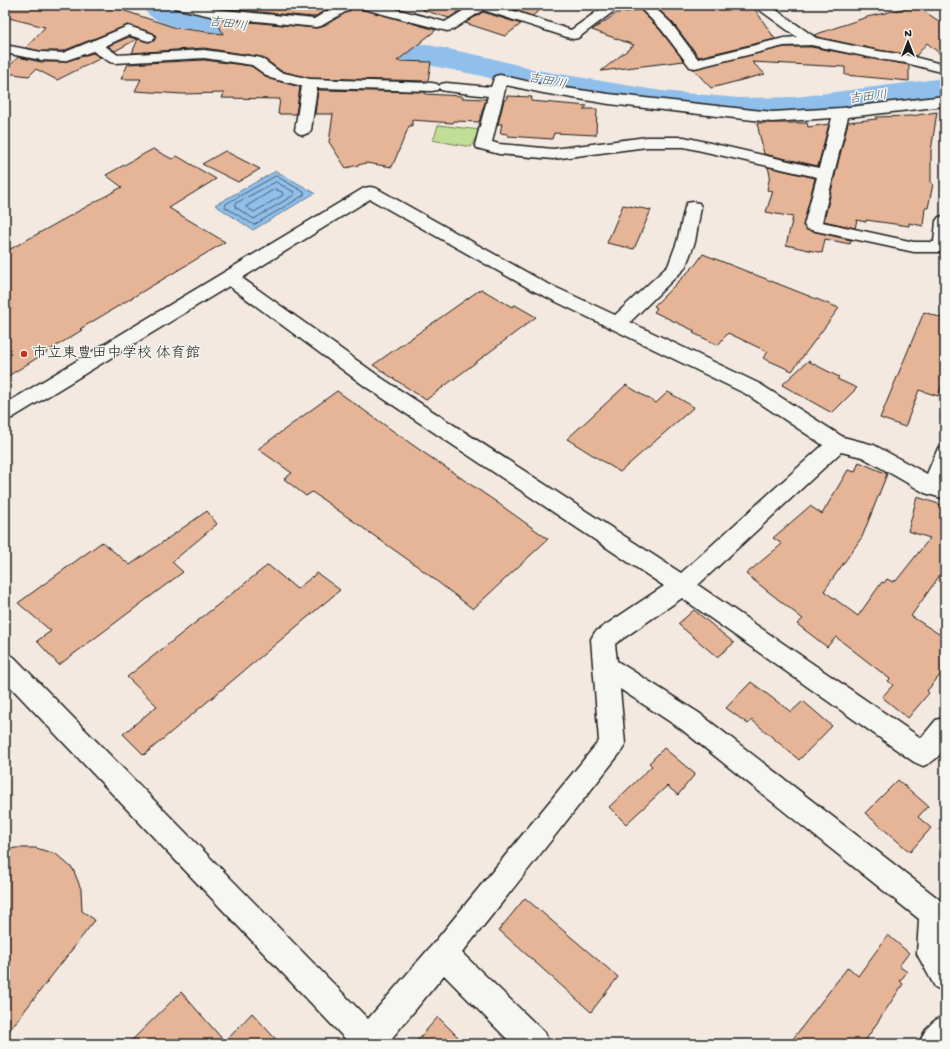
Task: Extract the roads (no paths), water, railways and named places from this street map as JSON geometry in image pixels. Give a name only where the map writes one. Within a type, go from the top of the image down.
[{"type":"street","points":[[180,5],[215,13],[316,23],[347,5]]},
{"type":"street","points":[[365,5],[447,27],[482,5],[574,35],[615,5]]},
{"type":"street","points":[[644,5],[666,26],[695,64],[784,42],[811,42],[878,55],[906,58],[945,69]]},
{"type":"street","points":[[760,5],[811,42]]},
{"type":"street","points":[[5,49],[41,56],[64,57],[94,46],[128,30],[148,36]]},
{"type":"street","points":[[94,46],[115,60],[204,54],[256,61],[275,75],[310,83],[439,87],[497,92]]},
{"type":"street","points":[[826,174],[684,142],[647,142],[553,154],[499,149],[483,145],[500,79],[543,89],[609,99],[772,117],[841,113],[945,101]]},
{"type":"street","points":[[303,130],[310,83]]},
{"type":"street","points":[[841,113],[813,226],[914,246],[943,247],[945,221]]},
{"type":"street","points":[[5,413],[370,192],[538,286],[753,389],[837,444],[867,450],[939,489],[945,454]]},
{"type":"street","points":[[616,324],[676,268],[686,242],[693,207]]},
{"type":"street","points":[[230,277],[373,382],[682,586],[923,754],[945,728]]},
{"type":"street","points":[[5,664],[368,1043],[443,954],[612,744],[603,639],[682,586],[837,444]]},
{"type":"street","points":[[606,668],[690,721],[934,913],[932,954],[945,977]]},
{"type":"street","points":[[443,954],[534,1044]]},
{"type":"street","points":[[934,1044],[945,1030]]},
{"type":"water","points":[[276,171],[315,193],[253,230],[215,205]]},
{"type":"waterway","name":"吉田川","points":[[155,5],[159,9],[177,18],[389,47],[487,67],[533,80],[661,101],[739,108],[796,107],[945,88]]},
{"type":"place","name":"市立東豊田中学校 体育館","points":[[24,354]]}]
